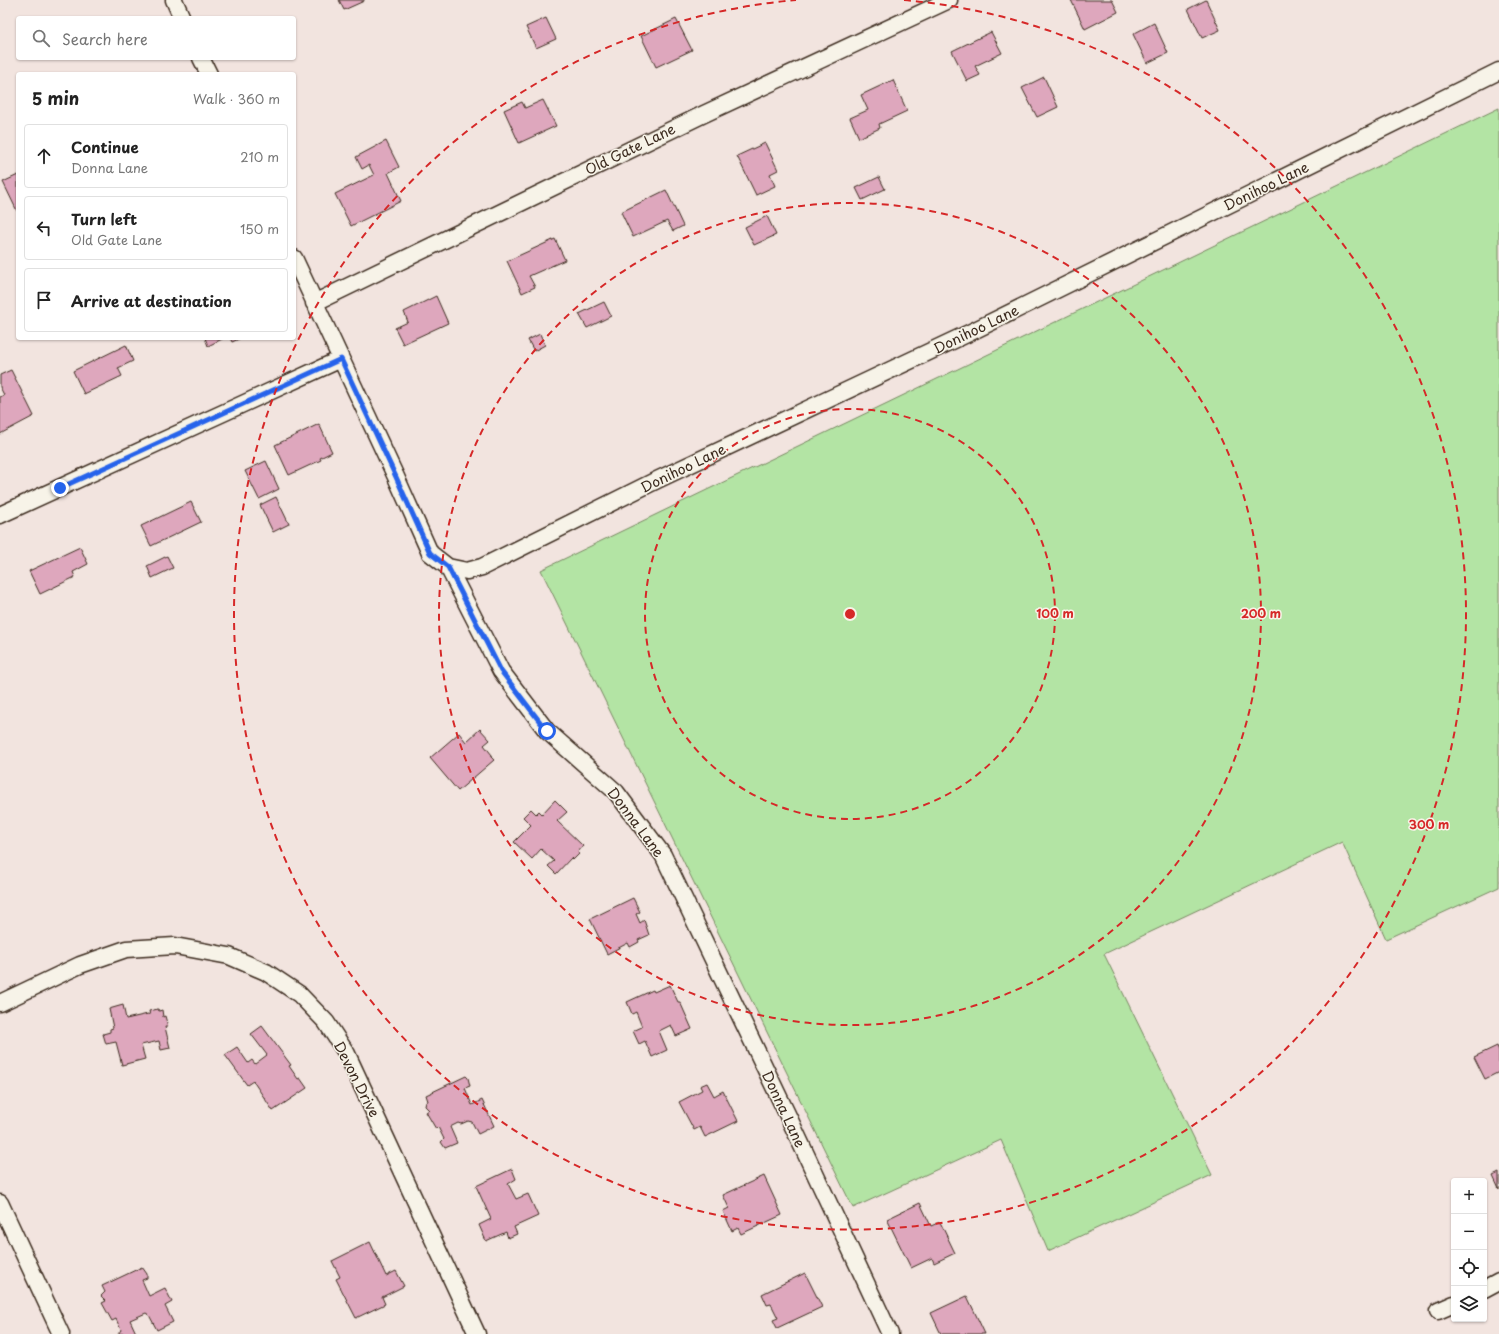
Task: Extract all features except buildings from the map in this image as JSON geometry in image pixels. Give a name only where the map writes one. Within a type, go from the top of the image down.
[{"type":"street","points":[[174,0],[181,16]]},
{"type":"street","name":"Old Gate Lane","points":[[314,303],[704,114],[949,0]]},
{"type":"street","points":[[202,60],[208,72]]},
{"type":"street","name":"Donihoo Lane","points":[[448,567],[467,571],[482,567],[657,480],[976,329],[1499,71]]},
{"type":"street","name":"Donna Lane","points":[[296,262],[430,553],[448,567],[501,671],[547,731],[616,792],[663,855],[890,1334]]},
{"type":"street","points":[[0,515],[341,359]]},
{"type":"street","name":"Devon Drive","points":[[0,1003],[80,965],[126,949],[175,946],[229,956],[266,972],[299,994],[326,1022],[347,1054],[477,1334]]},
{"type":"street","points":[[0,1203],[62,1334]]},
{"type":"street","points":[[1487,1288],[1499,1282]]},
{"type":"street","points":[[1438,1311],[1451,1305]]},
{"type":"green space","points":[[1499,108],[1499,887],[1386,939],[1342,842],[1104,954],[1212,1175],[1048,1251],[1001,1140],[853,1208],[541,570]]},
{"type":"route","points":[[60,488],[341,359],[430,553],[448,567],[501,671],[547,731]]}]
